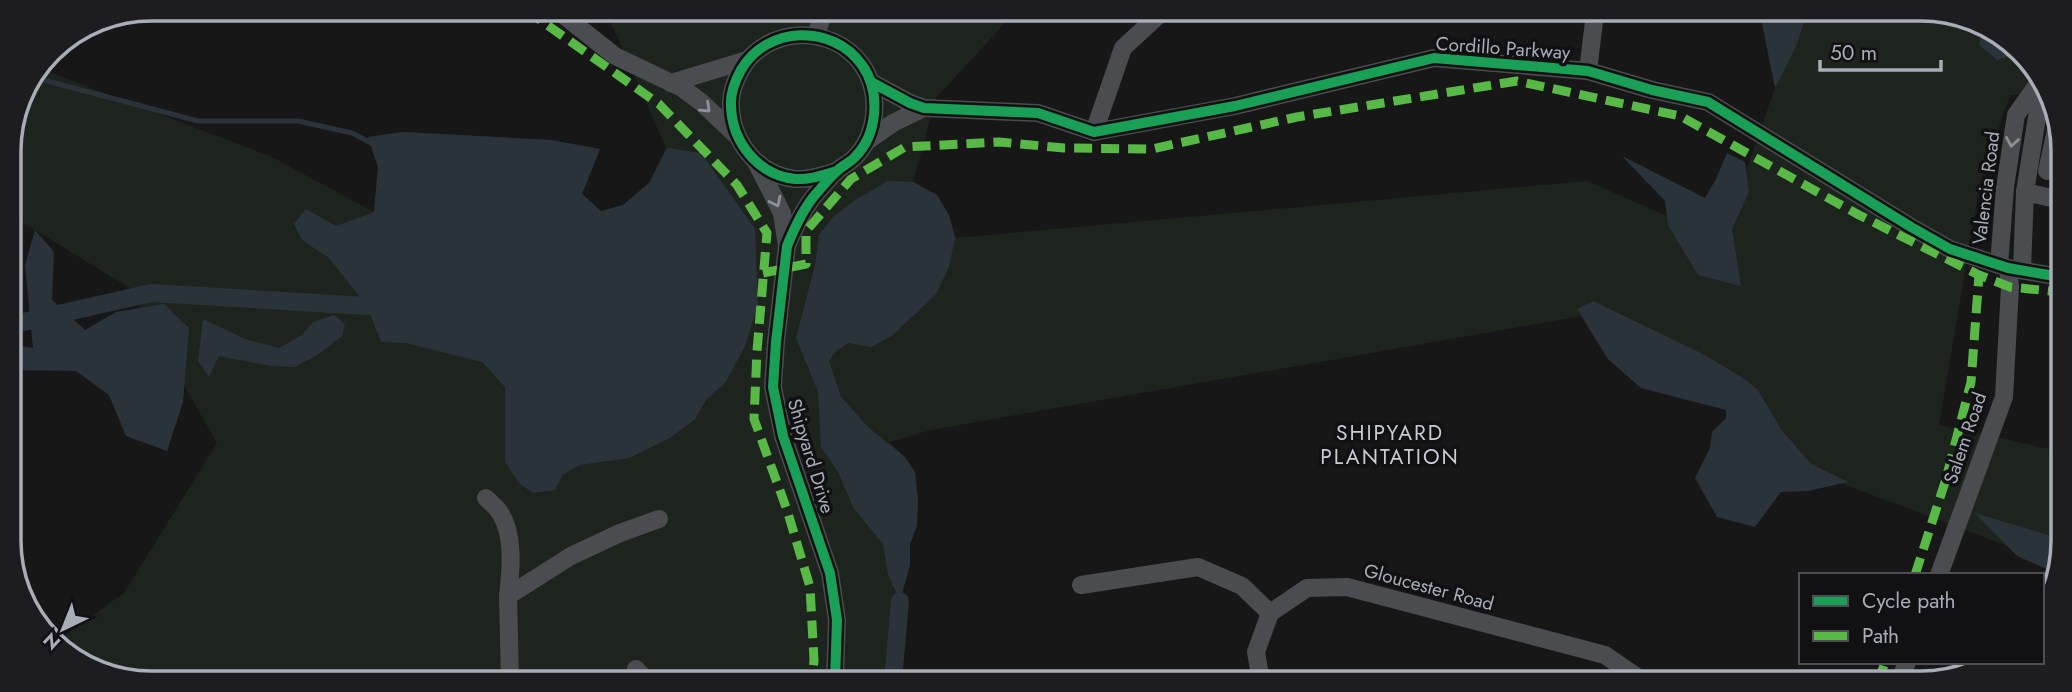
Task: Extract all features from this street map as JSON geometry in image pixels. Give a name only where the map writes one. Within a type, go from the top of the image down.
[{"type":"street","points":[[571,21],[614,55],[671,83],[701,102],[738,136]]},
{"type":"street","points":[[816,35],[821,21]]},
{"type":"street","points":[[1094,132],[1123,48],[1152,21]]},
{"type":"street","points":[[1588,71],[1594,21]]},
{"type":"street","points":[[790,35],[816,35],[849,51],[862,65],[871,82],[874,121],[867,141],[854,158],[837,171],[817,178],[796,179],[775,173],[756,162],[741,145],[733,125],[730,103],[734,82],[747,60],[766,44],[790,35]]},
{"type":"street","name":"Cordillo Parkway","points":[[871,82],[923,108],[1038,113],[1094,132],[1235,106],[1434,58],[1588,71],[1708,103],[1950,249],[2009,267],[2051,275]]},
{"type":"street","points":[[671,83],[747,60]]},
{"type":"street","name":"Valencia Road","points":[[2009,267],[2005,187],[2016,115],[2036,90]]},
{"type":"street","name":"Valencia Road","points":[[2009,267],[2025,192],[2039,97]]},
{"type":"street","name":"Cordillo Parkway","points":[[867,141],[893,122],[923,108]]},
{"type":"street","points":[[2036,127],[2049,129]]},
{"type":"street","points":[[2047,171],[2051,156]]},
{"type":"street","name":"Shipyard Drive","points":[[756,162],[782,213],[788,246]]},
{"type":"street","name":"Shipyard Drive","points":[[835,671],[837,620],[830,573],[783,436],[773,387],[788,246],[792,233],[813,198],[837,171]]},
{"type":"street","points":[[2025,192],[2051,198]]},
{"type":"street","name":"Salem Road","points":[[1940,573],[2004,397],[2009,267]]},
{"type":"street","points":[[486,498],[499,511],[508,532],[511,572],[508,596],[510,671]]},
{"type":"street","points":[[508,596],[571,556],[620,533],[659,519]]},
{"type":"street","points":[[1081,585],[1198,567],[1242,586],[1270,613],[1256,652],[1259,671]]},
{"type":"street","name":"Gloucester Road","points":[[1270,613],[1307,588],[1348,587],[1605,655],[1628,671]]},
{"type":"shaded area","points":[[608,21],[1007,21],[936,98],[913,182],[937,195],[949,215],[956,238],[1587,181],[1722,240],[1775,88],[1762,21],[1921,21],[1955,25],[1986,38],[2000,48],[2024,72],[2038,93],[2010,95],[1980,184],[1939,425],[2051,449],[2049,562],[1742,446],[1730,394],[1582,316],[931,430],[889,442],[905,457],[915,472],[918,500],[917,526],[910,545],[910,565],[900,601],[894,671],[151,671],[117,667],[101,661],[86,654],[63,637],[124,593],[217,443],[128,287],[21,221],[23,126],[31,101],[48,72],[270,156],[374,212],[378,167],[368,137],[403,132],[551,140],[600,149],[582,194],[601,211],[623,205],[649,183],[666,148]]},
{"type":"shaded area","points":[[1762,21],[1804,21],[1797,44],[1775,88]]},
{"type":"shaded area","points":[[1981,36],[2010,56],[1997,60],[1979,45]]},
{"type":"shaded area","points":[[403,132],[551,140],[600,149],[582,194],[601,211],[623,205],[649,183],[667,148],[701,153],[755,229],[758,305],[745,346],[726,382],[707,399],[695,419],[670,438],[629,458],[580,465],[563,474],[555,490],[533,493],[520,484],[505,462],[505,387],[482,362],[406,343],[381,342],[367,306],[329,258],[302,240],[294,224],[306,209],[336,226],[374,212],[378,167],[368,137]]},
{"type":"shaded area","points":[[1727,153],[1745,162],[1749,192],[1732,229],[1741,286],[1698,275],[1668,225],[1665,201],[1622,156],[1705,198]]},
{"type":"shaded area","points":[[888,181],[913,182],[937,195],[949,215],[955,238],[949,267],[936,294],[892,336],[871,347],[848,343],[835,352],[829,361],[841,397],[869,428],[905,457],[915,472],[917,526],[910,544],[910,565],[900,601],[888,574],[883,544],[853,507],[838,472],[821,447],[818,392],[796,338],[815,265],[819,235],[833,217],[855,200]]},
{"type":"shaded area","points":[[35,230],[54,252],[52,300],[85,330],[116,312],[164,304],[189,328],[183,402],[167,451],[126,436],[109,395],[76,371],[21,370],[21,346],[33,348],[25,265]]},
{"type":"shaded area","points":[[1593,301],[1703,354],[1743,378],[1757,389],[1781,429],[1811,464],[1848,482],[1808,491],[1781,492],[1755,527],[1717,517],[1695,478],[1710,448],[1712,432],[1726,418],[1726,410],[1641,388],[1608,359],[1577,309]]},
{"type":"shaded area","points":[[334,315],[345,324],[342,336],[319,354],[295,367],[270,366],[219,356],[209,377],[198,361],[203,319],[245,339],[279,348],[302,335],[313,322]]},
{"type":"shaded area","points":[[1975,513],[2051,536],[2048,570],[2017,556]]},
{"type":"waterway","points":[[42,80],[198,121],[298,121],[352,133],[373,144]]},
{"type":"waterway","points":[[21,323],[151,293],[367,306]]},
{"type":"waterway","points":[[894,671],[900,601]]},
{"type":"marked path","points":[[542,21],[659,104],[737,185],[767,233],[754,419],[787,510],[810,587],[813,671]]},
{"type":"marked path","points":[[763,273],[806,264],[806,231],[851,179],[905,147],[999,142],[1064,148],[1152,149],[1297,117],[1517,81],[1680,116],[1859,215],[1979,275],[2010,287],[2051,291]]},
{"type":"marked path","points":[[1916,573],[1946,479],[1971,382],[1979,275]]},
{"type":"marked path","points":[[1882,671],[1884,664]]},
{"type":"cycle path","points":[[800,35],[817,37],[834,42],[849,51],[862,65],[868,76],[874,100],[872,126],[862,149],[837,171],[806,179],[782,176],[759,164],[742,144],[733,119],[732,92],[741,70],[752,55],[766,45],[782,38],[800,35]]},
{"type":"cycle path","points":[[871,82],[924,108],[1038,113],[1094,132],[1235,106],[1434,58],[1588,71],[1652,90],[1708,102],[1950,249],[2008,268],[2051,275]]},
{"type":"cycle path","points":[[835,671],[837,620],[830,573],[783,436],[773,387],[787,246],[799,219],[837,171]]},
{"type":"district","name":"SHIPYARD PLANTATION","points":[[1390,445]]}]
